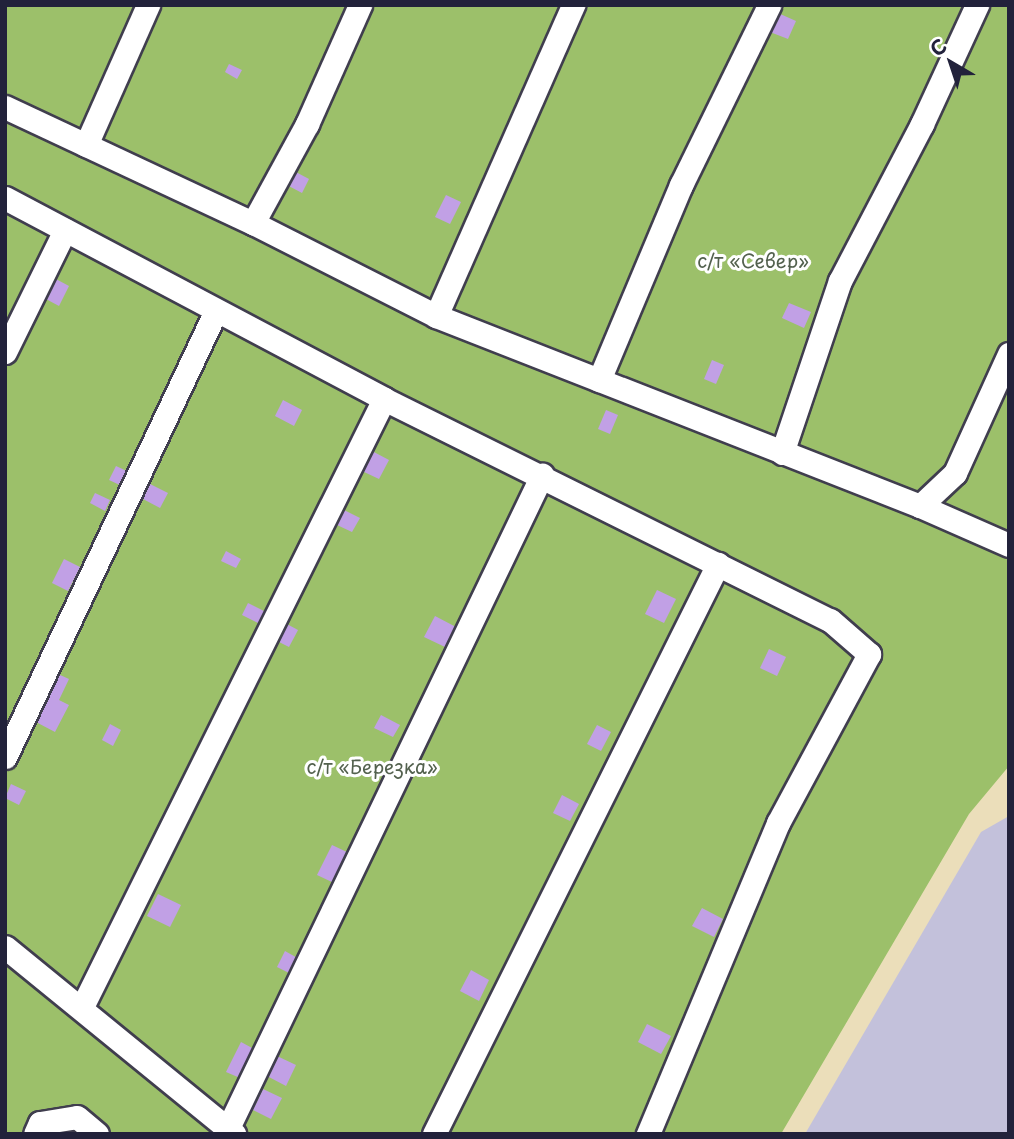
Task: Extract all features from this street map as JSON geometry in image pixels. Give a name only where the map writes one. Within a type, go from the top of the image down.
[{"type":"lane","points":[[86,145],[148,5]]},
{"type":"lane","points":[[253,223],[307,124],[360,5]]},
{"type":"lane","points":[[436,316],[573,5]]},
{"type":"lane","points":[[599,380],[681,186],[769,5]]},
{"type":"lane","points":[[782,453],[840,281],[922,124],[977,5]]},
{"type":"lane","points":[[5,107],[253,223],[436,316],[919,506],[1009,545]]},
{"type":"lane","points":[[5,198],[384,398],[830,620],[869,654],[778,823],[648,1134]]},
{"type":"lane","points":[[5,352],[65,230]]},
{"type":"lane","points":[[5,757],[216,311]]},
{"type":"lane","points":[[919,506],[955,473],[1009,354]]},
{"type":"lane","points":[[82,1007],[384,398]]},
{"type":"lane","points":[[5,947],[231,1131],[542,475]]},
{"type":"lane","points":[[434,1134],[718,564]]},
{"type":"lane","points":[[35,1134],[40,1123],[77,1117],[97,1134]]},
{"type":"shaded area","points":[[1009,816],[1009,1134],[805,1134],[981,832]]},
{"type":"green space","name":"с/т «Березка»","points":[[5,5],[1009,5],[1009,766],[969,814],[781,1134],[5,1134]]},
{"type":"building","points":[[778,13],[796,21],[788,39],[770,32]]},
{"type":"building","points":[[229,64],[242,70],[237,79],[225,72]]},
{"type":"building","points":[[292,170],[309,179],[302,193],[285,184]]},
{"type":"building","points":[[446,195],[461,202],[450,224],[435,217]]},
{"type":"building","points":[[54,278],[69,286],[59,306],[44,298]]},
{"type":"building","points":[[789,303],[811,312],[804,328],[782,318]]},
{"type":"building","points":[[712,360],[724,365],[716,384],[704,379]]},
{"type":"building","points":[[283,400],[302,410],[294,426],[275,416]]},
{"type":"building","points":[[606,410],[618,415],[610,434],[598,429]]},
{"type":"building","points":[[372,451],[389,460],[379,479],[362,471]]},
{"type":"building","points":[[116,466],[131,473],[124,487],[109,480]]},
{"type":"building","points":[[150,484],[168,493],[160,508],[143,499]]},
{"type":"building","points":[[95,493],[110,500],[105,511],[90,503]]},
{"type":"building","points":[[344,510],[360,518],[352,532],[337,525]]},
{"type":"building","points":[[226,551],[241,559],[236,568],[221,561]]},
{"type":"building","points":[[64,559],[80,567],[68,591],[52,583]]},
{"type":"building","points":[[657,590],[676,599],[664,623],[645,614]]},
{"type":"building","points":[[248,603],[270,614],[264,626],[242,615]]},
{"type":"building","points":[[435,616],[456,627],[445,647],[424,637]]},
{"type":"building","points":[[285,623],[298,630],[289,647],[277,641]]},
{"type":"building","points":[[769,649],[786,657],[777,676],[760,668]]},
{"type":"building","points":[[58,674],[69,679],[59,700],[69,705],[55,732],[34,721]]},
{"type":"building","points":[[381,715],[400,725],[393,737],[374,728]]},
{"type":"building","points":[[110,724],[121,730],[113,746],[102,740]]},
{"type":"building","points":[[597,725],[611,732],[601,751],[587,744]]},
{"type":"building","points":[[11,784],[26,791],[19,805],[5,798]]},
{"type":"building","points":[[562,795],[579,804],[570,821],[553,813]]},
{"type":"building","points":[[332,845],[349,853],[334,883],[317,875]]},
{"type":"building","points":[[158,894],[181,905],[170,927],[147,916]]},
{"type":"building","points":[[702,908],[723,919],[714,937],[692,926]]},
{"type":"building","points":[[285,951],[301,960],[293,975],[277,967]]},
{"type":"building","points":[[471,970],[489,980],[479,1001],[460,991]]},
{"type":"building","points":[[647,1024],[671,1036],[661,1054],[638,1042]]},
{"type":"building","points":[[241,1042],[254,1049],[240,1078],[226,1072]]},
{"type":"building","points":[[277,1056],[296,1065],[286,1086],[267,1076]]},
{"type":"building","points":[[263,1089],[282,1098],[271,1119],[253,1110]]},
{"type":"park label","name":"с/т «Север»","points":[[753,261]]}]
